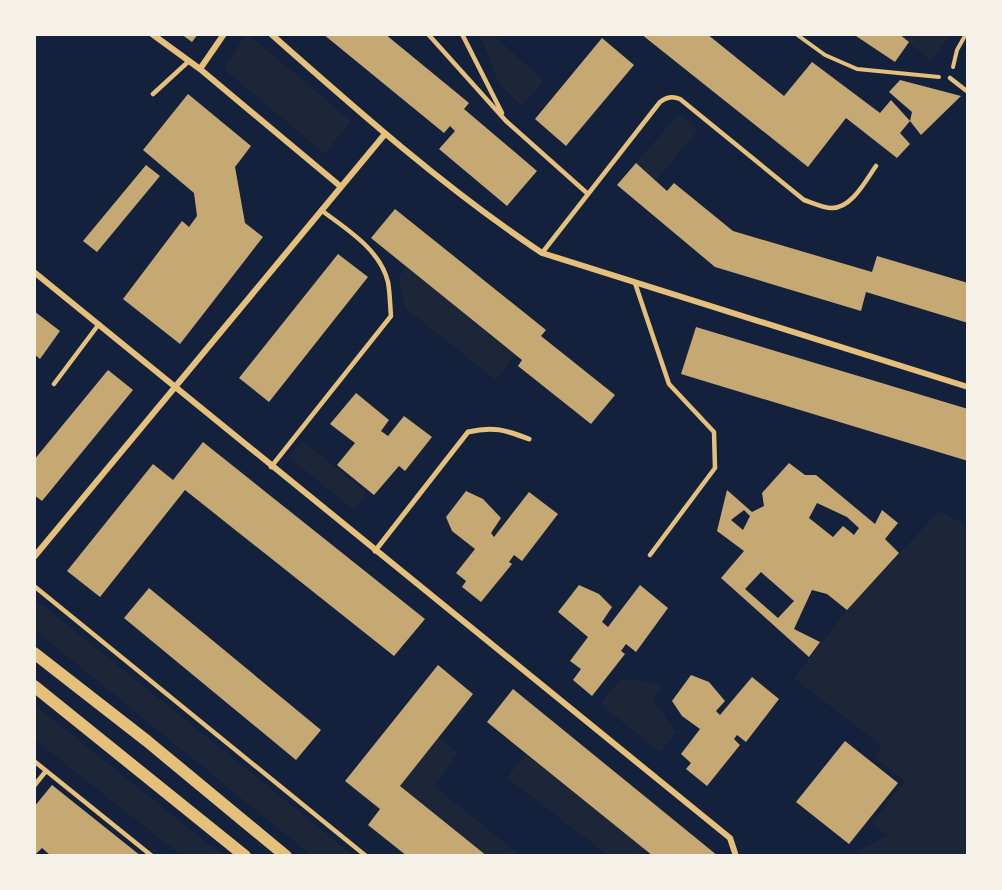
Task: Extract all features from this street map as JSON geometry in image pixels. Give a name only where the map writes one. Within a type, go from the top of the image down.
[{"type":"main road","points":[[34,653],[147,741],[286,855]]},
{"type":"main road","points":[[34,686],[245,855]]},
{"type":"street","points":[[152,34],[200,69],[340,186]]},
{"type":"street","points":[[200,69],[224,34]]},
{"type":"street","points":[[271,34],[385,134],[500,225],[542,254],[968,387]]},
{"type":"street","points":[[34,557],[385,134]]},
{"type":"street","points":[[34,272],[729,838],[736,855]]},
{"type":"street","points":[[375,551],[468,432],[486,427],[510,431],[529,439]]},
{"type":"lane","points":[[428,34],[506,121],[588,194]]},
{"type":"lane","points":[[462,34],[506,121]]},
{"type":"lane","points":[[153,94],[189,61]]},
{"type":"lane","points":[[950,78],[968,92]]},
{"type":"lane","points":[[542,254],[660,102],[671,97],[680,99],[804,200],[831,208],[845,204],[876,166]]},
{"type":"lane","points":[[271,467],[392,316],[388,282],[379,261],[365,244],[321,209]]},
{"type":"lane","points":[[635,283],[669,384],[714,432],[715,468],[650,555]]},
{"type":"lane","points":[[54,384],[99,324]]},
{"type":"lane","points":[[34,586],[366,855]]},
{"type":"lane","points":[[34,761],[152,855]]},
{"type":"lane","points":[[34,786],[46,771]]},
{"type":"path","points":[[796,34],[825,55],[857,69],[950,78],[957,50],[966,34]]},
{"type":"shaded area","points":[[245,35],[249,35],[351,121],[325,154],[224,69]]},
{"type":"shaded area","points":[[480,35],[494,35],[543,81],[522,106],[500,85]]},
{"type":"shaded area","points":[[899,35],[951,35],[931,60]]},
{"type":"shaded area","points":[[679,114],[698,130],[656,180],[636,163]]},
{"type":"shaded area","points":[[406,267],[515,355],[496,380],[406,309],[398,279]]},
{"type":"shaded area","points":[[302,441],[367,493],[354,510],[289,457]]},
{"type":"shaded area","points":[[939,511],[967,526],[967,855],[866,855],[855,851],[888,836],[872,823],[905,781],[875,757],[882,746],[794,678],[847,610]]},
{"type":"shaded area","points":[[35,599],[353,855],[311,855],[35,630]]},
{"type":"shaded area","points":[[621,678],[663,685],[653,700],[676,732],[660,752],[600,704]]},
{"type":"shaded area","points":[[35,705],[223,855],[181,855],[35,740]]},
{"type":"shaded area","points":[[438,738],[458,753],[434,786],[520,855],[487,855],[400,786]]},
{"type":"shaded area","points":[[526,753],[645,849],[637,855],[608,855],[507,778]]},
{"type":"building","points":[[181,34],[198,34],[192,42]]},
{"type":"building","points":[[323,34],[385,34],[469,103],[464,109],[537,171],[507,206],[439,149],[455,131],[450,126],[444,133]]},
{"type":"building","points":[[641,34],[707,34],[784,96],[812,62],[880,113],[891,100],[910,121],[900,133],[910,144],[897,158],[846,118],[808,167]]},
{"type":"building","points":[[853,34],[899,34],[909,42],[895,62]]},
{"type":"building","points":[[602,38],[634,65],[566,146],[535,119]]},
{"type":"building","points":[[900,80],[961,96],[921,135],[910,121],[912,112],[889,92]]},
{"type":"building","points":[[188,94],[251,146],[235,167],[245,223],[263,237],[180,344],[123,299],[182,221],[189,227],[197,216],[194,193],[143,150]]},
{"type":"building","points":[[636,163],[667,191],[674,183],[733,231],[872,272],[877,256],[968,283],[968,323],[866,292],[861,311],[715,267],[617,185]]},
{"type":"building","points":[[146,165],[160,176],[97,252],[83,241]]},
{"type":"building","points":[[395,209],[546,330],[541,336],[615,395],[591,424],[518,366],[522,360],[371,238]]},
{"type":"building","points":[[338,254],[368,277],[269,402],[239,378]]},
{"type":"building","points":[[34,311],[60,331],[40,359],[34,354]]},
{"type":"building","points":[[696,327],[968,409],[968,461],[681,374]]},
{"type":"building","points":[[108,370],[133,390],[42,501],[34,495],[34,460]]},
{"type":"building","points":[[356,393],[389,420],[381,431],[388,436],[404,416],[432,437],[405,471],[399,466],[374,495],[337,465],[355,443],[330,424]]},
{"type":"building","points":[[203,442],[425,619],[394,656],[185,490],[100,597],[67,571],[153,464],[173,480]]},
{"type":"building","points":[[789,463],[805,475],[816,475],[875,524],[882,510],[898,523],[885,539],[899,553],[847,610],[827,594],[812,590],[794,629],[820,642],[809,657],[721,578],[744,551],[717,531],[727,490],[752,512],[764,506],[762,493]],"holes":[[[817,503],[847,517],[859,528],[854,535],[843,526],[833,537],[809,518]],[[744,510],[750,516],[743,530],[731,520]],[[761,572],[794,601],[778,618],[745,589]]]},
{"type":"building","points":[[466,491],[483,499],[501,518],[491,533],[494,537],[529,492],[558,514],[522,561],[514,555],[509,562],[512,564],[481,602],[462,587],[466,581],[456,573],[475,549],[452,531],[446,517]]},
{"type":"building","points":[[579,585],[599,594],[612,607],[602,622],[608,627],[640,585],[668,608],[636,652],[626,644],[621,651],[625,654],[592,696],[573,680],[581,669],[570,661],[588,637],[558,612]]},
{"type":"building","points":[[149,588],[321,730],[296,760],[124,618]]},
{"type":"building","points":[[438,665],[473,694],[400,786],[487,856],[407,856],[368,825],[380,809],[345,781]]},
{"type":"building","points":[[691,675],[709,682],[725,701],[716,711],[720,715],[752,677],[779,699],[746,742],[737,735],[734,739],[740,745],[707,786],[686,769],[691,763],[681,754],[700,729],[682,716],[672,701]]},
{"type":"building","points":[[513,689],[718,856],[653,856],[487,722]]},
{"type":"building","points":[[845,741],[898,783],[849,844],[796,802]]},
{"type":"building","points":[[52,785],[141,856],[51,856],[42,848],[34,856],[34,807]]}]
